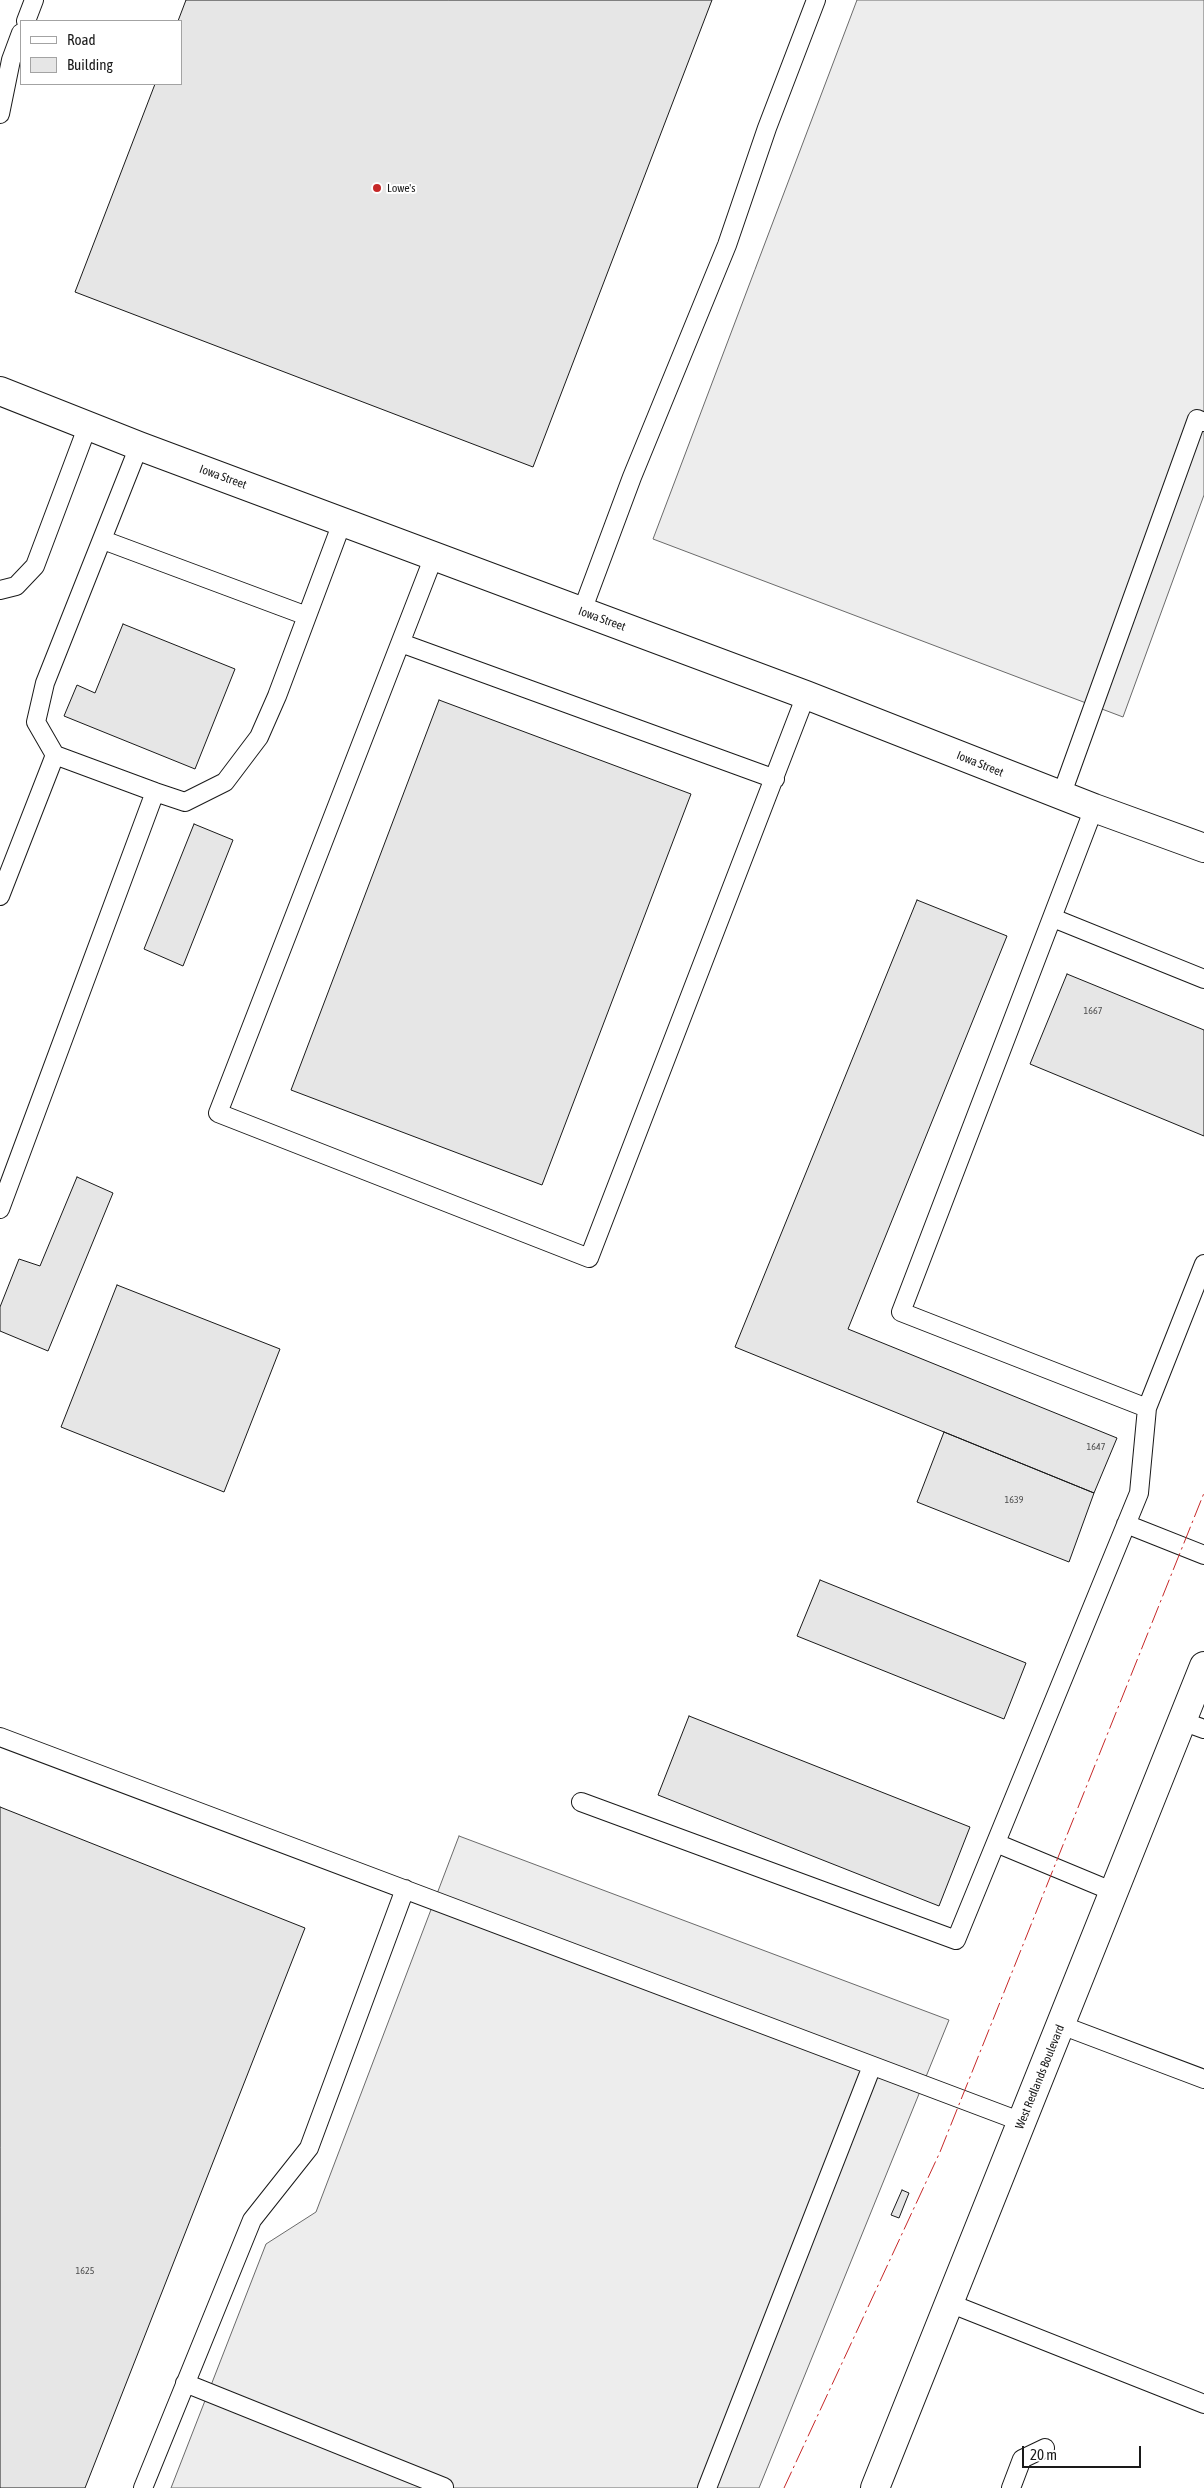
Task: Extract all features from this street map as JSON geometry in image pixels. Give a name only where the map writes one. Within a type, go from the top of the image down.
[{"type":"street","name":"Iowa Street","points":[[0,391],[139,446],[343,520],[434,556],[806,695],[1061,796],[1204,848]]},
{"type":"street","name":"West Redlands Boulevard","points":[[876,2488],[1114,1892],[1193,1725],[1204,1666]]},
{"type":"lane","points":[[26,20],[34,0]]},
{"type":"lane","points":[[582,611],[632,477],[727,244],[767,128],[816,0]]},
{"type":"lane","points":[[0,114],[11,60],[20,36]]},
{"type":"lane","points":[[1061,796],[1197,419],[1204,422]]},
{"type":"lane","points":[[0,590],[16,586],[35,566],[88,425]]},
{"type":"lane","points":[[139,446],[45,683],[36,722],[55,755],[155,792],[185,802],[225,782],[259,737],[343,520]]},
{"type":"lane","points":[[103,540],[307,616]]},
{"type":"lane","points":[[434,556],[218,1113],[589,1258],[806,695]]},
{"type":"lane","points":[[401,643],[774,779]]},
{"type":"lane","points":[[0,896],[55,755]]},
{"type":"lane","points":[[0,1209],[155,792]]},
{"type":"lane","points":[[1094,808],[901,1312],[1148,1408]]},
{"type":"lane","points":[[1053,918],[1204,979]]},
{"type":"lane","points":[[581,1802],[956,1940],[1138,1493],[1148,1408],[1204,1264]]},
{"type":"lane","points":[[1126,1524],[1204,1555]]},
{"type":"lane","points":[[0,1736],[1022,2122]]},
{"type":"lane","points":[[996,1843],[1114,1892]]},
{"type":"lane","points":[[143,2488],[252,2220],[309,2148],[405,1889]]},
{"type":"lane","points":[[1061,2025],[1204,2079]]},
{"type":"lane","points":[[707,2488],[872,2066]]},
{"type":"lane","points":[[949,2303],[1204,2404]]},
{"type":"lane","points":[[185,2383],[445,2488]]},
{"type":"lane","points":[[1011,2488],[1022,2459],[1045,2448]]},
{"type":"shaded area","points":[[857,0],[1204,0],[1204,495],[1123,717],[653,539]]},
{"type":"shaded area","points":[[459,1836],[949,2020],[759,2488],[171,2488],[266,2244],[316,2212]]},
{"type":"building","name":"Lowe's","points":[[186,0],[712,0],[533,467],[75,292],[155,85],[182,85],[182,20],[178,20]]},
{"type":"building","points":[[123,624],[235,669],[195,769],[64,716],[77,685],[95,693]]},
{"type":"building","points":[[439,700],[691,794],[542,1185],[291,1090]]},
{"type":"building","points":[[194,824],[233,840],[183,966],[144,949]]},
{"type":"building","points":[[917,900],[1007,936],[848,1329],[1117,1438],[1094,1493],[735,1347]]},
{"type":"building","points":[[1067,974],[1204,1030],[1204,1136],[1030,1064]]},
{"type":"building","points":[[77,1177],[113,1193],[48,1351],[0,1331],[0,1307],[19,1259],[40,1266]]},
{"type":"building","points":[[117,1285],[280,1349],[224,1492],[61,1427]]},
{"type":"building","points":[[944,1432],[1094,1493],[1069,1562],[917,1502]]},
{"type":"building","points":[[820,1580],[1026,1663],[1004,1719],[797,1636]]},
{"type":"building","points":[[689,1716],[970,1827],[939,1906],[658,1795]]},
{"type":"building","points":[[0,1807],[305,1928],[85,2488],[0,2488]]},
{"type":"building","points":[[902,2190],[909,2193],[899,2218],[891,2215]]},
{"type":"power","points":[[784,2488],[940,2152],[1204,1493]]},
{"type":"place","name":"Lowe's","points":[[377,188]]}]
